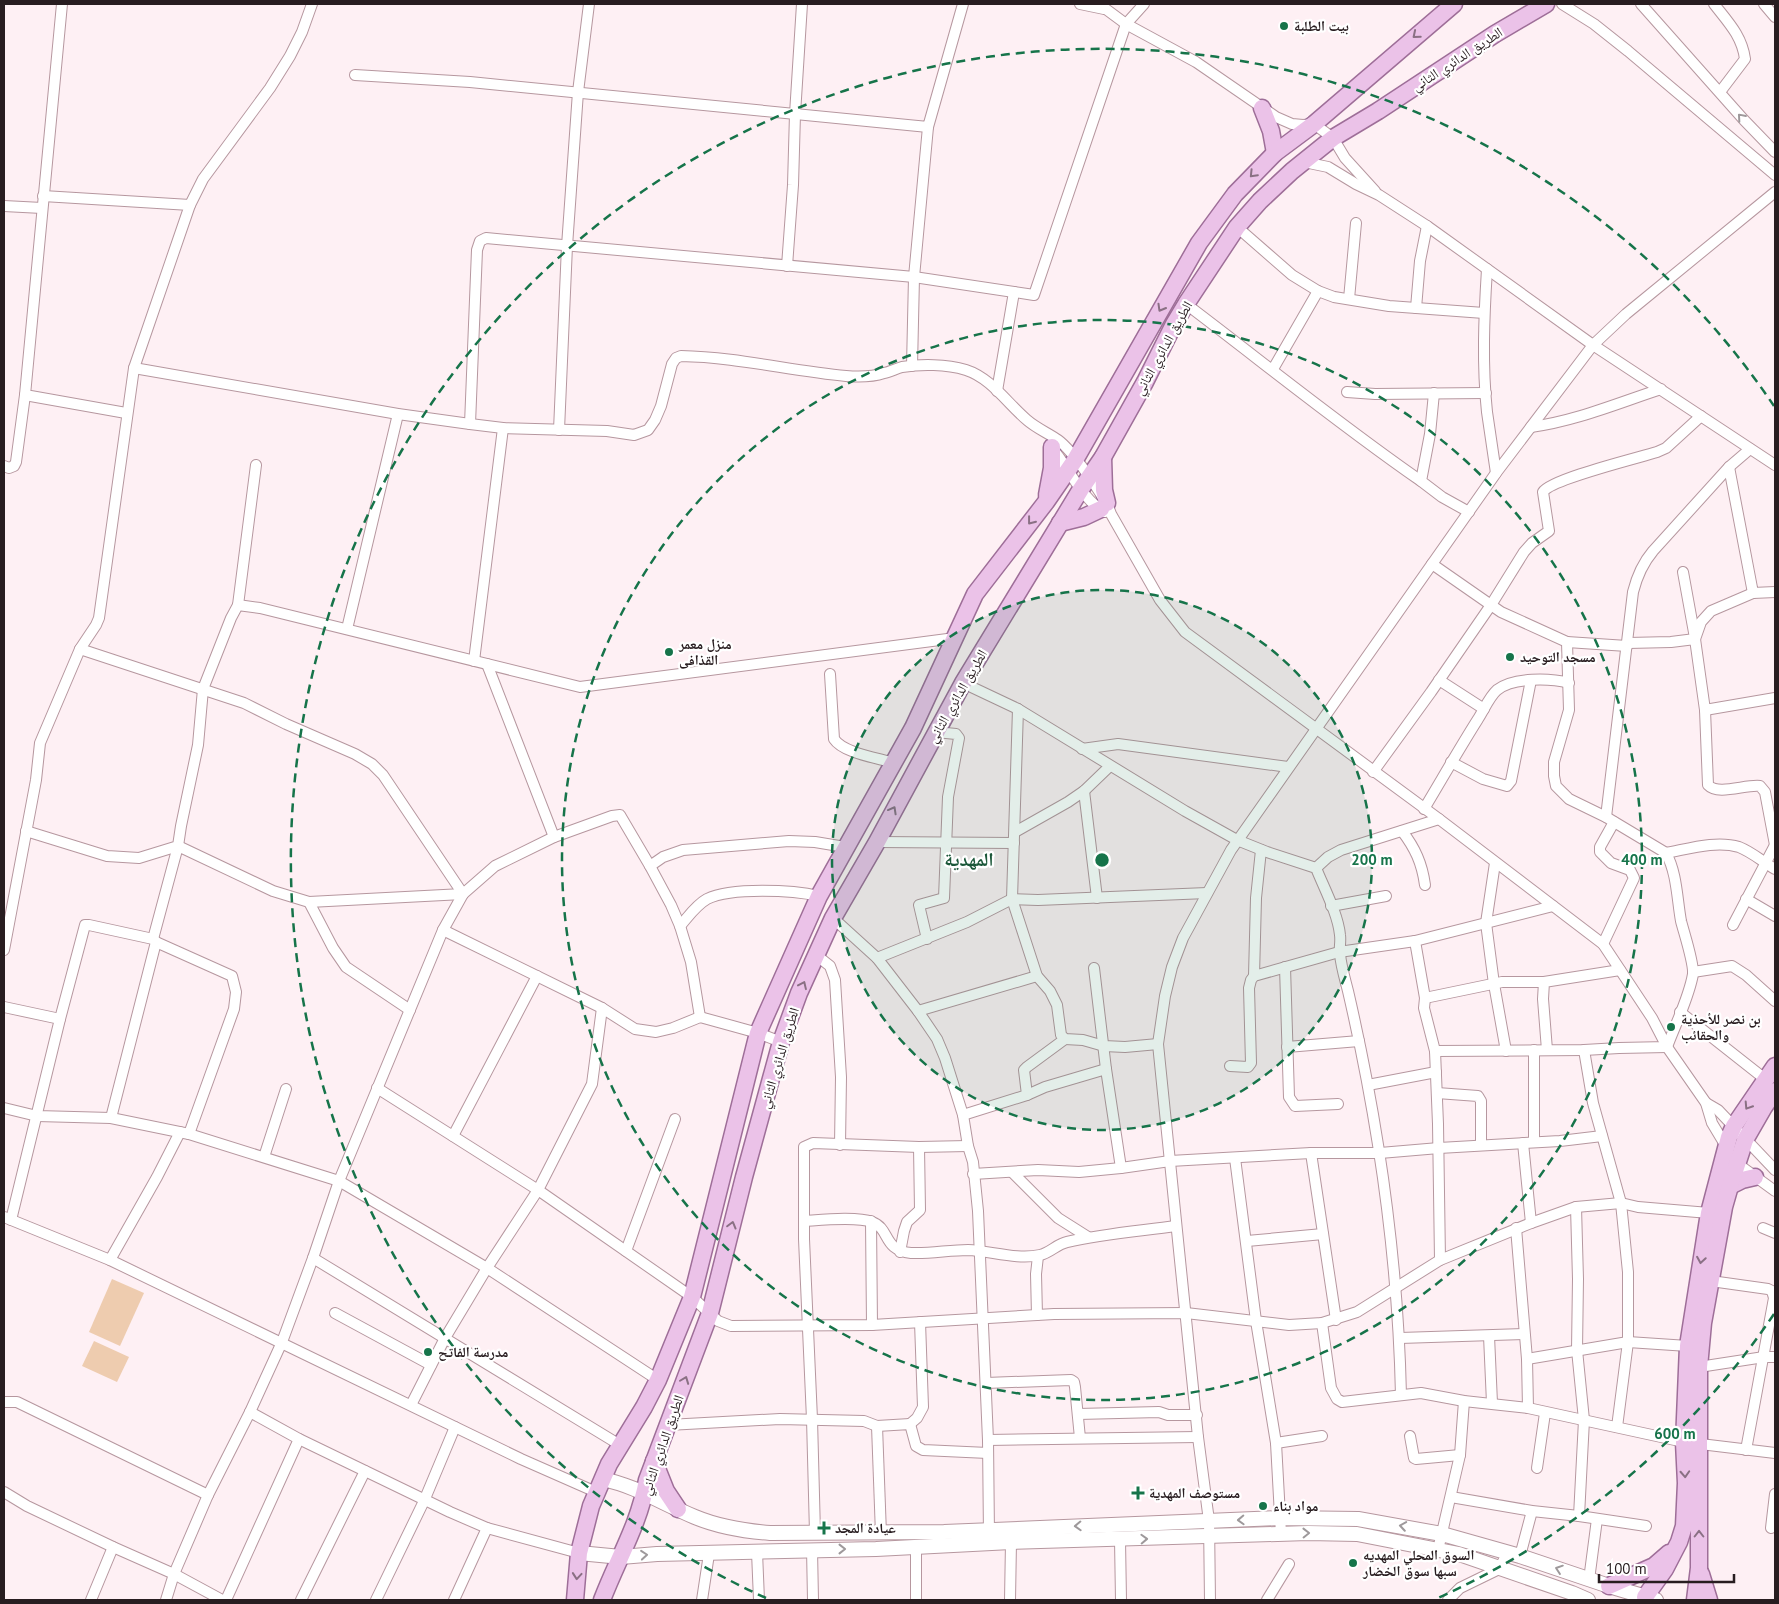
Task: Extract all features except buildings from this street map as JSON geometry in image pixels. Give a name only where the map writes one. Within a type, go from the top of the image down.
[{"type":"main road","name":"الطريق الدائري الثاني","points":[[575,1600],[578,1553],[586,1520],[599,1486],[620,1445],[644,1407],[658,1380],[692,1297],[758,1033],[819,896],[876,790],[894,763],[913,728],[975,594],[1046,502],[1072,464],[1199,243],[1234,194],[1275,153],[1314,124],[1454,4]]},
{"type":"main road","name":"الطريق الدائري الثاني","points":[[602,1600],[620,1557],[634,1530],[654,1461],[710,1312],[781,1042],[799,993],[816,955],[833,918],[877,842],[963,683],[1103,456],[1145,382],[1174,324],[1237,227],[1271,190],[1333,138],[1378,111],[1494,34],[1546,4]]},
{"type":"main road","points":[[1262,108],[1271,131],[1275,153]]},
{"type":"main road","points":[[1046,502],[1052,468],[1048,440]]},
{"type":"main road","points":[[1060,523],[1106,509],[1103,456]]},
{"type":"main road","points":[[578,1553],[620,1557],[656,1554],[916,1547],[989,1536],[1209,1521],[1280,1518],[1358,1519],[1442,1534],[1514,1554],[1650,1599],[1679,1542],[1684,1526],[1703,1322],[1724,1207],[1737,1162],[1770,1085],[1775,1066]]},
{"type":"main road","points":[[1695,1600],[1699,1568],[1688,1346],[1709,1213],[1726,1147],[1734,1126],[1770,1085]]},
{"type":"main road","points":[[1730,1186],[1755,1176]]},
{"type":"main road","points":[[654,1461],[666,1491],[678,1509]]},
{"type":"main road","points":[[599,1486],[624,1484],[714,1524],[770,1533],[989,1536],[1011,1542],[1308,1533],[1357,1534],[1459,1554],[1588,1600]]},
{"type":"main road","points":[[1609,1586],[1654,1566],[1669,1554],[1679,1542]]},
{"type":"main road","points":[[1699,1568],[1709,1600]]},
{"type":"street","points":[[4,466],[10,468],[16,462],[25,395],[62,4]]},
{"type":"street","points":[[4,950],[36,780],[40,743],[80,649],[99,618],[126,413],[134,368],[190,205],[203,179],[232,137],[270,88],[290,56],[302,32],[312,4]]},
{"type":"street","points":[[559,430],[567,246],[578,92],[589,4]]},
{"type":"street","points":[[787,266],[802,4]]},
{"type":"street","points":[[912,366],[914,277],[928,127],[963,4]]},
{"type":"street","points":[[1080,4],[1101,6],[1126,24],[1196,62],[1276,117],[1292,124],[1314,124],[1333,138],[1344,158],[1379,195]]},
{"type":"street","points":[[470,424],[477,250],[480,241],[486,238],[914,277],[1034,295],[1126,24],[1144,4]]},
{"type":"street","points":[[1562,4],[1594,24],[1628,51],[1775,175]]},
{"type":"street","points":[[1641,4],[1744,120],[1775,152]]},
{"type":"street","points":[[1714,4],[1734,30],[1743,46],[1745,59],[1720,92]]},
{"type":"street","points":[[1764,4],[1775,17]]},
{"type":"street","points":[[355,75],[470,82],[928,127]]},
{"type":"street","points":[[1304,162],[1328,167],[1379,195],[1427,226],[1593,345],[1775,465]]},
{"type":"street","points":[[1210,1600],[1209,1521],[1198,1437],[1158,1044],[1165,996],[1172,967],[1184,938],[1207,893],[1238,840],[1496,473],[1593,345],[1626,314],[1775,192]]},
{"type":"street","points":[[43,196],[190,205]]},
{"type":"street","points":[[4,206],[42,208]]},
{"type":"street","points":[[1349,299],[1356,223]]},
{"type":"street","points":[[1416,308],[1420,261],[1427,226]]},
{"type":"street","points":[[1237,227],[1292,275],[1334,297],[1389,306],[1484,313]]},
{"type":"street","points":[[1487,269],[1484,313],[1486,393],[1496,473]]},
{"type":"street","points":[[1272,369],[1318,290]]},
{"type":"street","points":[[997,391],[1014,292]]},
{"type":"street","points":[[1186,304],[1318,406],[1442,496],[1469,512]]},
{"type":"street","points":[[134,368],[398,414],[470,424],[504,428],[607,431],[634,435],[648,430],[655,420],[661,406],[672,364],[676,358],[681,356],[735,360],[846,376],[883,374],[899,368],[912,366],[942,366],[966,370],[977,375],[997,391],[1072,464]]},
{"type":"street","points":[[1531,427],[1572,419],[1661,389]]},
{"type":"street","points":[[1347,392],[1374,394],[1486,393]]},
{"type":"street","points":[[1421,481],[1431,426],[1434,393]]},
{"type":"street","points":[[25,395],[126,413]]},
{"type":"street","points":[[347,629],[398,414]]},
{"type":"street","points":[[1373,772],[1491,605],[1527,548],[1549,531],[1544,489],[1576,476],[1666,448],[1700,416]]},
{"type":"street","points":[[474,661],[504,428]]},
{"type":"street","points":[[1048,440],[1059,441],[1085,483],[1106,509],[1160,600],[1185,632],[1603,944],[1652,1018],[1667,1047],[1706,1103],[1712,1123],[1726,1147],[1737,1162],[1775,1190]]},
{"type":"street","points":[[1603,944],[1634,878],[1630,870],[1612,863],[1600,852],[1600,847],[1610,820],[1627,645],[1637,576],[1642,566],[1729,467],[1750,449]]},
{"type":"street","points":[[112,1118],[178,846],[180,826],[198,745],[203,689],[238,605],[256,464]]},
{"type":"street","points":[[1729,467],[1753,593]]},
{"type":"street","points":[[1432,564],[1491,605],[1567,642],[1627,645],[1695,639]]},
{"type":"street","points":[[1683,572],[1705,710],[1708,785],[1716,790],[1753,785],[1760,786],[1765,792],[1775,845],[1733,925]]},
{"type":"street","points":[[1695,639],[1701,622],[1711,611],[1753,593],[1775,592]]},
{"type":"street","points":[[238,605],[260,608],[580,687],[955,638]]},
{"type":"street","points":[[1567,642],[1569,710],[1554,762],[1554,782],[1558,789],[1569,799],[1610,820],[1666,853],[1674,875],[1681,919],[1693,972],[1667,1047]]},
{"type":"street","points":[[80,649],[244,703],[286,724],[356,754],[372,764],[383,775],[463,894]]},
{"type":"street","points":[[487,664],[554,837]]},
{"type":"street","points":[[830,674],[834,739],[841,747],[894,763]]},
{"type":"street","points":[[1424,809],[1451,762],[1497,690],[1512,684],[1531,680],[1553,679],[1568,682]]},
{"type":"street","points":[[1439,680],[1484,709]]},
{"type":"street","points":[[1451,762],[1483,779],[1507,786],[1511,781],[1531,680]]},
{"type":"street","points":[[963,683],[1018,709],[1110,766],[1238,840],[1261,850],[1316,868]]},
{"type":"street","points":[[1705,710],[1775,698]]},
{"type":"street","points":[[1018,709],[1012,899],[1037,976],[1050,991],[1057,1005],[1061,1034],[1065,1039]]},
{"type":"street","points":[[928,939],[919,906],[944,898],[948,797],[959,738],[956,734],[936,732]]},
{"type":"street","points":[[1082,749],[1118,744],[1288,767]]},
{"type":"street","points":[[877,842],[945,842],[1015,837],[1084,791],[1110,766]]},
{"type":"street","points":[[1084,791],[1097,898]]},
{"type":"street","points":[[166,1600],[174,1574],[208,1495],[250,1412],[282,1342],[339,1181],[443,930],[463,894],[495,866],[554,837],[612,816],[620,815],[650,866],[680,926],[691,962],[700,1017]]},
{"type":"street","points":[[1316,868],[1328,857],[1341,850],[1438,819]]},
{"type":"street","points":[[26,831],[107,856],[139,858],[178,846],[273,892],[309,902],[463,894]]},
{"type":"street","points":[[1402,831],[1418,855],[1426,884]]},
{"type":"street","points":[[650,866],[663,857],[684,850],[789,841],[814,842],[845,847]]},
{"type":"street","points":[[1666,853],[1706,846],[1739,847],[1775,869]]},
{"type":"street","points":[[1230,1066],[1248,1067],[1251,1063],[1250,988],[1251,980],[1254,976],[1256,898],[1261,850]]},
{"type":"street","points":[[1495,863],[1486,923],[1494,984],[1506,1051]]},
{"type":"street","points":[[1316,868],[1341,936],[1339,952],[1359,1041],[1380,1152],[1395,1266],[1402,1395]]},
{"type":"street","points":[[680,926],[695,908],[706,900],[726,893],[779,891],[800,892],[819,896]]},
{"type":"street","points":[[877,958],[967,922],[1012,899],[1038,900],[1207,893]]},
{"type":"street","points":[[1331,906],[1386,896]]},
{"type":"street","points":[[1746,899],[1775,916]]},
{"type":"street","points":[[309,902],[332,948],[346,967],[410,1010]]},
{"type":"street","points":[[1254,976],[1339,952],[1415,941],[1553,906]]},
{"type":"street","points":[[833,918],[877,958],[937,1039],[963,1115],[972,1162],[978,1211],[988,1440],[989,1536]]},
{"type":"street","points":[[110,1260],[184,1133],[234,1009],[236,992],[232,976],[155,941],[85,925],[60,1018],[37,1116],[7,1218],[110,1260],[521,1459],[599,1486]]},
{"type":"street","points":[[443,930],[602,1008],[635,1029],[650,1032],[673,1028],[700,1017],[758,1033],[781,1042]]},
{"type":"street","points":[[1415,941],[1425,998],[1424,1008],[1435,1051],[1439,1148],[1440,1260]]},
{"type":"street","points":[[816,955],[830,966],[835,980],[841,1077],[840,1145]]},
{"type":"street","points":[[1693,972],[1732,966],[1746,975],[1775,1001]]},
{"type":"street","points":[[1285,967],[1289,1097],[1295,1106],[1338,1104]]},
{"type":"street","points":[[1094,968],[1106,1069],[1121,1168]]},
{"type":"street","points":[[1425,998],[1502,982],[1544,982],[1620,970]]},
{"type":"street","points":[[453,1136],[537,976]]},
{"type":"street","points":[[918,1012],[1037,976]]},
{"type":"street","points":[[1544,982],[1543,999],[1547,1050]]},
{"type":"street","points":[[4,1007],[60,1018]]},
{"type":"street","points":[[411,1405],[431,1365],[487,1268],[538,1190],[592,1084],[602,1008]]},
{"type":"street","points":[[1680,1012],[1770,1085]]},
{"type":"street","points":[[1027,1095],[1024,1070],[1065,1039],[1083,1040],[1104,1046],[1125,1047],[1158,1044]]},
{"type":"street","points":[[1287,1047],[1359,1041]]},
{"type":"street","points":[[1435,1051],[1584,1050],[1667,1047]]},
{"type":"street","points":[[1534,1050],[1534,1142]]},
{"type":"street","points":[[1584,1050],[1593,1103],[1621,1203],[1628,1272],[1628,1342],[1617,1427]]},
{"type":"street","points":[[963,1115],[1027,1095],[1045,1087],[1106,1069]]},
{"type":"street","points":[[1368,1085],[1436,1072]]},
{"type":"street","points":[[377,1088],[538,1190],[692,1297],[718,1321],[731,1326],[872,1325],[1037,1315],[1186,1312],[1289,1325],[1322,1323],[1357,1312],[1440,1260],[1516,1228],[1576,1207],[1621,1203],[1638,1207],[1709,1213]]},
{"type":"street","points":[[264,1157],[286,1089]]},
{"type":"street","points":[[1437,1093],[1478,1096],[1481,1101],[1481,1145]]},
{"type":"street","points":[[1706,1103],[1718,1110],[1775,1170]]},
{"type":"street","points":[[4,1108],[37,1116],[112,1118],[184,1133],[339,1181],[487,1268],[658,1380]]},
{"type":"street","points":[[626,1251],[675,1119]]},
{"type":"street","points":[[973,1174],[1038,1170],[1079,1172],[1170,1161],[1311,1153],[1380,1152],[1560,1141],[1602,1136]]},
{"type":"street","points":[[815,1533],[804,1221],[804,1147],[813,1143],[919,1147],[968,1146]]},
{"type":"street","points":[[1523,1143],[1531,1223]]},
{"type":"street","points":[[900,1252],[907,1222],[920,1210],[919,1147]]},
{"type":"street","points":[[1311,1153],[1336,1320]]},
{"type":"street","points":[[1235,1158],[1256,1321],[1276,1443],[1280,1534]]},
{"type":"street","points":[[1012,1172],[1058,1218],[1088,1237]]},
{"type":"street","points":[[1576,1207],[1577,1350],[1584,1420],[1580,1516]]},
{"type":"street","points":[[804,1221],[871,1221],[879,1226],[892,1245],[900,1252],[962,1250],[1038,1256],[1062,1244],[1088,1237],[1176,1226]]},
{"type":"street","points":[[871,1221],[872,1325]]},
{"type":"street","points":[[1516,1228],[1527,1359],[1528,1408]]},
{"type":"street","points":[[1763,1228],[1775,1233]]},
{"type":"street","points":[[1247,1241],[1323,1234]]},
{"type":"street","points":[[1037,1315],[1036,1274],[1038,1256]]},
{"type":"street","points":[[313,1258],[620,1445]]},
{"type":"street","points":[[1711,1281],[1768,1289],[1772,1291],[1774,1298],[1746,1450]]},
{"type":"street","points":[[334,1313],[431,1365]]},
{"type":"street","points":[[668,1425],[747,1420],[812,1419],[864,1421],[878,1426],[910,1424],[917,1418],[923,1407],[920,1322]]},
{"type":"street","points":[[1322,1323],[1331,1388],[1337,1399],[1342,1402],[1421,1393],[1464,1401],[1528,1408],[1692,1443],[1775,1454]]},
{"type":"street","points":[[1400,1338],[1524,1334]]},
{"type":"street","points":[[1489,1336],[1492,1403]]},
{"type":"street","points":[[1527,1359],[1628,1342],[1688,1346]]},
{"type":"street","points":[[1699,1367],[1775,1357]]},
{"type":"street","points":[[986,1383],[1071,1380],[1074,1382],[1075,1387],[1080,1438]]},
{"type":"street","points":[[1438,1550],[1460,1455],[1464,1401]]},
{"type":"street","points":[[4,1402],[18,1402],[208,1495]]},
{"type":"street","points":[[250,1412],[299,1439],[424,1501],[487,1528],[578,1553]]},
{"type":"street","points":[[1078,1414],[1159,1412],[1168,1416],[1197,1414]]},
{"type":"street","points":[[1537,1468],[1545,1412]]},
{"type":"street","points":[[910,1424],[916,1446],[923,1450],[988,1453]]},
{"type":"street","points":[[878,1426],[881,1534]]},
{"type":"street","points":[[376,1600],[424,1501],[456,1427]]},
{"type":"street","points":[[1276,1443],[1322,1436]]},
{"type":"street","points":[[1410,1436],[1414,1458],[1416,1459],[1460,1455]]},
{"type":"street","points":[[988,1440],[1198,1437]]},
{"type":"street","points":[[226,1600],[299,1439]]},
{"type":"street","points":[[301,1600],[365,1471]]},
{"type":"street","points":[[4,1492],[27,1506],[112,1547],[174,1574],[222,1600]]},
{"type":"street","points":[[1771,1528],[1775,1494]]},
{"type":"street","points":[[1451,1497],[1532,1511],[1646,1526]]},
{"type":"street","points":[[1448,1600],[1460,1588],[1499,1569],[1514,1554],[1532,1511]]},
{"type":"street","points":[[1589,1580],[1597,1519]]},
{"type":"street","points":[[454,1600],[487,1528]]},
{"type":"street","points":[[1120,1540],[1121,1600]]},
{"type":"street","points":[[1010,1600],[1011,1542]]},
{"type":"street","points":[[91,1600],[112,1547]]},
{"type":"street","points":[[916,1547],[916,1600]]},
{"type":"street","points":[[812,1549],[813,1600]]},
{"type":"street","points":[[757,1552],[759,1600]]},
{"type":"street","points":[[702,1600],[709,1554]]},
{"type":"street","points":[[1267,1600],[1289,1564]]},
{"type":"shaded area","points":[[112,1279],[144,1293],[120,1346],[89,1332]]},
{"type":"shaded area","points":[[94,1341],[129,1357],[117,1382],[82,1366]]},
{"type":"place","name":"بيت الطلبة","points":[[1284,26]]},
{"type":"place","name":"منزل معمر القذافى","points":[[669,652]]},
{"type":"place","name":"مسجد التوحيد","points":[[1510,657]]},
{"type":"place","name":"بن نصر للأحذية والحقائب","points":[[1671,1027]]},
{"type":"place","name":"مدرسة الفاتح","points":[[428,1352]]},
{"type":"place","name":"مستوصف المهدية","points":[[1138,1493]]},
{"type":"place","name":"مواد بناء","points":[[1263,1506]]},
{"type":"place","name":"عيادة المجد","points":[[824,1528]]},
{"type":"place","name":"السوق المحلي المهديه سبها سوق الخضار","points":[[1353,1563]]},
{"type":"district","name":"المهدية","points":[[969,859]]}]
